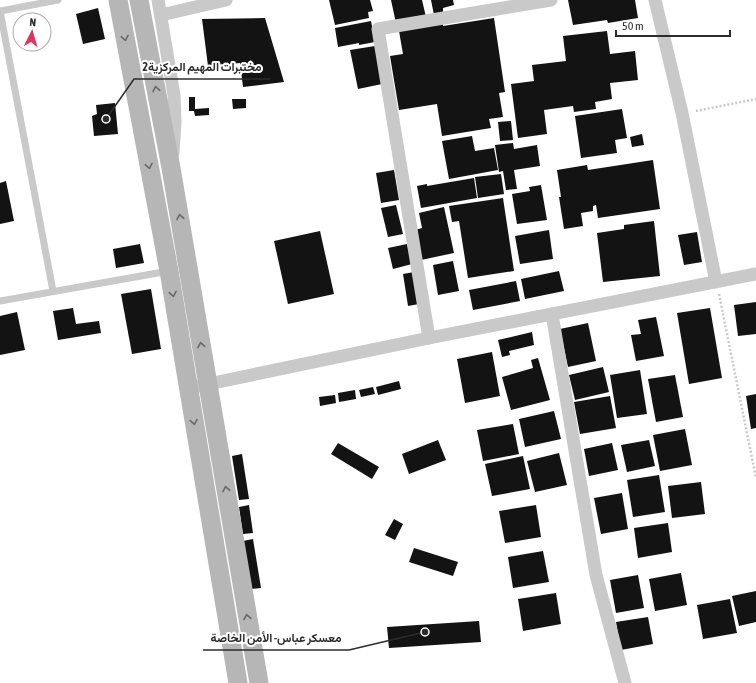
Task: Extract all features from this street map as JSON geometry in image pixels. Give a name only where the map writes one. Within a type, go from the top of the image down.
[{"type":"main road","points":[[118,0],[169,271],[238,683]]},
{"type":"main road","points":[[139,0],[171,168],[259,683]]},
{"type":"street","points":[[158,0],[174,95],[175,108],[171,168]]},
{"type":"street","points":[[161,16],[226,0]]},
{"type":"street","points":[[429,338],[378,29],[551,0]]},
{"type":"street","points":[[655,0],[682,113],[716,282]]},
{"type":"street","points":[[189,388],[429,338],[756,274]]},
{"type":"street","points":[[552,314],[596,575],[625,683]]},
{"type":"lane","points":[[53,291],[0,11],[58,0]]},
{"type":"lane","points":[[0,301],[169,271]]},
{"type":"path","points":[[682,113],[756,99]]},
{"type":"path","points":[[716,282],[756,478]]},
{"type":"building","points":[[329,0],[370,0],[373,11],[368,12],[369,18],[335,25]]},
{"type":"building","points":[[391,0],[422,0],[426,17],[396,23]]},
{"type":"building","points":[[431,0],[453,0],[454,5],[443,8],[443,13],[434,15]]},
{"type":"building","points":[[568,0],[635,0],[638,18],[608,23],[607,20],[573,25]]},
{"type":"building","points":[[98,8],[105,39],[83,44],[76,14]]},
{"type":"building","points":[[265,18],[284,82],[243,87],[240,63],[208,66],[202,19]]},
{"type":"building","points":[[494,18],[505,92],[499,93],[503,117],[489,119],[491,128],[442,136],[437,104],[399,110],[390,56],[403,54],[399,31]]},
{"type":"building","points":[[371,21],[375,42],[338,47],[335,28]]},
{"type":"building","points":[[607,31],[610,54],[635,51],[638,80],[610,83],[612,99],[595,102],[596,109],[574,112],[573,106],[544,110],[547,134],[518,138],[511,84],[534,81],[532,65],[566,61],[563,36]]},
{"type":"building","points":[[375,46],[382,84],[358,89],[350,50]]},
{"type":"building","points":[[189,97],[195,97],[195,109],[209,108],[209,115],[195,116],[194,111],[189,111]]},
{"type":"building","points":[[232,99],[246,99],[246,108],[233,109]]},
{"type":"building","points":[[115,103],[118,134],[94,136],[92,116],[97,114],[96,105]]},
{"type":"building","points":[[622,109],[627,138],[615,140],[617,153],[581,158],[575,116]]},
{"type":"building","points":[[511,121],[513,140],[500,141],[498,122]]},
{"type":"building","points":[[642,134],[644,145],[632,147],[630,137]]},
{"type":"building","points":[[472,136],[475,151],[494,148],[498,170],[449,179],[442,141]]},
{"type":"building","points":[[513,143],[514,149],[537,145],[540,166],[514,170],[517,189],[506,190],[503,171],[499,172],[495,145]]},
{"type":"building","points":[[653,160],[660,209],[598,218],[596,205],[593,206],[593,211],[581,213],[583,226],[564,229],[557,170],[587,165],[588,170]]},
{"type":"building","points":[[394,170],[399,200],[381,203],[376,173]]},
{"type":"building","points":[[501,174],[504,194],[478,198],[475,177]]},
{"type":"building","points":[[474,178],[477,198],[421,208],[417,186],[427,184],[427,186]]},
{"type":"building","points":[[6,181],[14,221],[0,224],[0,183]]},
{"type":"building","points":[[541,185],[547,220],[517,224],[512,194],[530,191],[529,187]]},
{"type":"building","points":[[503,198],[514,271],[468,278],[459,221],[452,222],[449,206]]},
{"type":"building","points":[[396,205],[403,234],[388,237],[381,208]]},
{"type":"building","points":[[444,207],[454,253],[421,260],[415,230],[422,228],[419,213]]},
{"type":"building","points":[[654,221],[660,276],[603,282],[597,233],[624,229],[624,225]]},
{"type":"building","points":[[549,230],[553,259],[520,264],[515,236]]},
{"type":"building","points":[[320,231],[334,294],[288,304],[274,241]]},
{"type":"building","points":[[697,232],[702,262],[684,265],[678,235]]},
{"type":"building","points":[[140,244],[144,263],[116,268],[113,249]]},
{"type":"building","points":[[407,244],[412,264],[393,269],[388,248]]},
{"type":"building","points":[[453,261],[459,291],[438,295],[433,265]]},
{"type":"building","points":[[559,271],[564,291],[525,299],[521,279]]},
{"type":"building","points":[[414,272],[419,304],[408,306],[403,274]]},
{"type":"building","points":[[516,281],[520,301],[473,310],[469,290]]},
{"type":"building","points":[[151,289],[161,349],[132,354],[121,294]]},
{"type":"building","points":[[756,302],[756,334],[738,336],[734,305]]},
{"type":"building","points":[[73,308],[76,324],[99,321],[101,333],[58,340],[53,311]]},
{"type":"building","points":[[710,308],[722,378],[689,384],[677,313]]},
{"type":"building","points":[[17,312],[25,350],[0,355],[0,316]]},
{"type":"building","points":[[656,317],[664,356],[636,361],[631,335],[641,334],[638,320]]},
{"type":"building","points":[[588,323],[596,361],[568,367],[560,329]]},
{"type":"building","points":[[532,332],[534,345],[509,351],[510,355],[502,357],[498,340]]},
{"type":"building","points":[[492,352],[500,396],[465,403],[457,359]]},
{"type":"building","points":[[538,358],[550,400],[511,410],[502,377],[533,368],[531,360]]},
{"type":"building","points":[[603,367],[609,392],[575,400],[569,375]]},
{"type":"building","points":[[640,370],[647,414],[617,418],[610,375]]},
{"type":"building","points":[[675,375],[683,417],[656,422],[648,379]]},
{"type":"building","points":[[399,381],[401,389],[378,395],[376,387]]},
{"type":"building","points":[[373,387],[375,394],[361,397],[359,390]]},
{"type":"building","points":[[355,390],[356,399],[339,402],[338,393]]},
{"type":"building","points":[[756,394],[756,428],[751,429],[746,396]]},
{"type":"building","points":[[335,395],[336,403],[320,406],[319,397]]},
{"type":"building","points":[[610,396],[616,428],[580,434],[574,402]]},
{"type":"building","points":[[554,411],[561,439],[525,447],[519,419]]},
{"type":"building","points":[[513,424],[519,454],[483,461],[477,430]]},
{"type":"building","points":[[685,429],[692,465],[660,471],[653,435]]},
{"type":"building","points":[[438,440],[446,460],[409,474],[402,454]]},
{"type":"building","points":[[649,440],[655,466],[627,472],[621,445]]},
{"type":"building","points":[[338,443],[379,467],[372,479],[331,454]]},
{"type":"building","points":[[612,443],[618,470],[589,476],[584,449]]},
{"type":"building","points":[[559,453],[567,485],[535,492],[527,461]]},
{"type":"building","points":[[242,454],[249,499],[239,500],[232,456]]},
{"type":"building","points":[[523,456],[530,489],[492,496],[485,464]]},
{"type":"building","points":[[659,475],[665,512],[633,517],[627,480]]},
{"type":"building","points":[[701,482],[705,514],[672,518],[668,486]]},
{"type":"building","points":[[622,493],[628,529],[601,534],[594,498]]},
{"type":"building","points":[[249,505],[253,533],[243,534],[239,507]]},
{"type":"building","points":[[536,505],[541,537],[505,543],[499,511]]},
{"type":"building","points":[[394,519],[403,524],[395,540],[385,535]]},
{"type":"building","points":[[668,523],[672,552],[638,558],[634,528]]},
{"type":"building","points":[[253,539],[261,588],[251,589],[243,541]]},
{"type":"building","points":[[414,548],[458,562],[453,576],[409,562]]},
{"type":"building","points":[[543,551],[549,582],[513,588],[508,557]]},
{"type":"building","points":[[681,573],[687,605],[655,611],[649,579]]},
{"type":"building","points":[[638,575],[644,608],[616,613],[610,580]]},
{"type":"building","points":[[756,591],[756,622],[739,626],[732,596]]},
{"type":"building","points":[[556,593],[561,624],[523,631],[518,599]]},
{"type":"building","points":[[730,599],[737,633],[703,639],[697,605]]},
{"type":"building","points":[[648,617],[653,644],[621,650],[616,622]]},
{"type":"building","points":[[479,621],[481,642],[389,648],[387,627]]},
{"type":"place","name":"مختبرات المهيم المركزية2","points":[[106,119]]},
{"type":"place","name":"معسكر عباس- الأمن الخاصة","points":[[425,632]]}]
